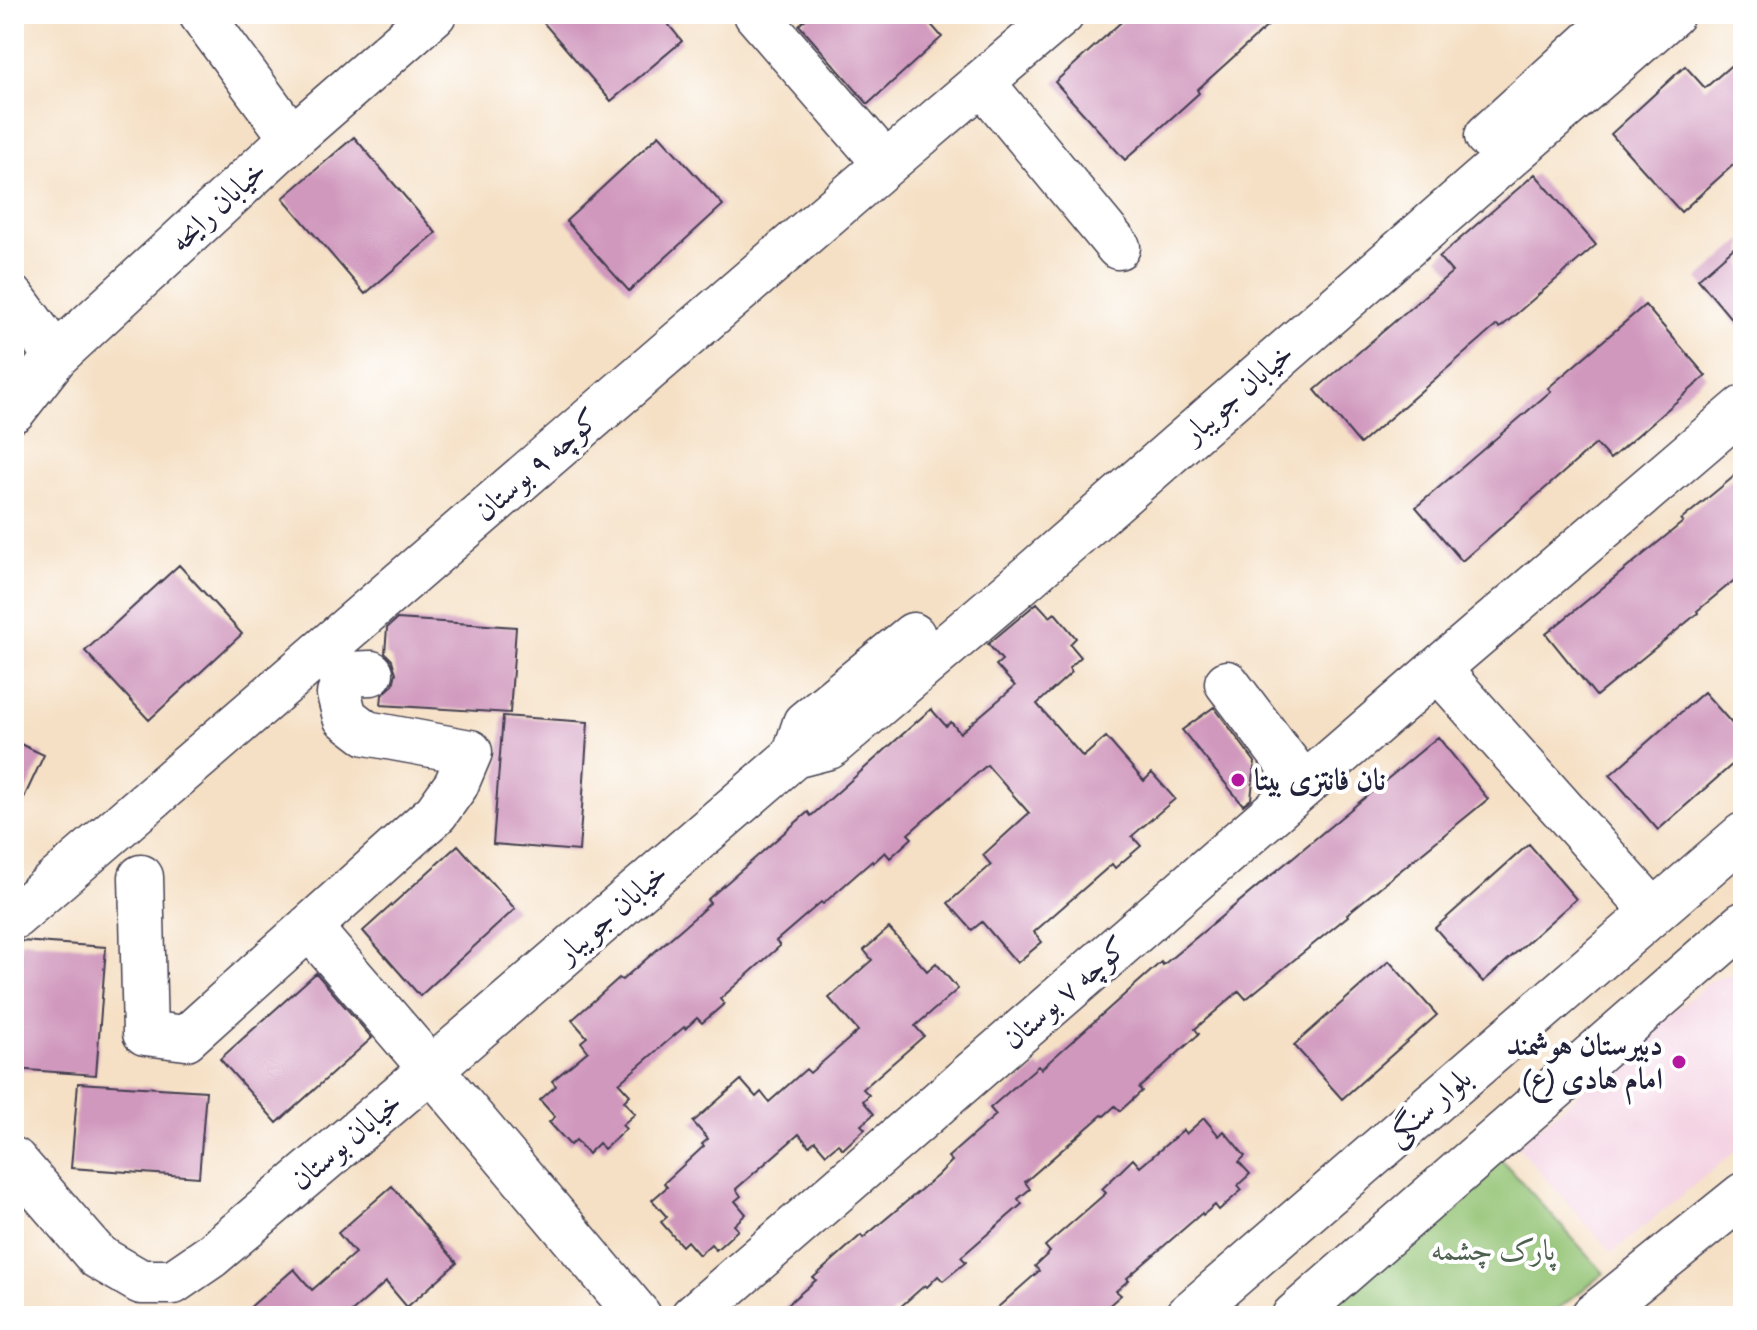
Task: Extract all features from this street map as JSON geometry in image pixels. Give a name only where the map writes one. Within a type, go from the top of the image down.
[{"type":"street","points":[[201,14],[292,138]]},
{"type":"street","name":"خیابان رایحه","points":[[14,410],[56,356],[292,138],[434,14]]},
{"type":"street","points":[[756,14],[886,164]]},
{"type":"street","name":"کوچه ۹ بوستان","points":[[14,917],[1062,14]]},
{"type":"street","name":"خیابان جویبار","points":[[794,756],[805,723],[882,662],[1308,296],[1621,14]]},
{"type":"street","name":"خیابان جویبار","points":[[431,1069],[794,756],[829,747],[1672,14]]},
{"type":"street","points":[[982,82],[1118,247]]},
{"type":"street","points":[[14,299],[56,356]]},
{"type":"street","name":"کوچه ۷ بوستان","points":[[693,1316],[1743,408]]},
{"type":"street","points":[[1438,669],[1654,912]]},
{"type":"street","points":[[141,877],[145,1033],[186,1038],[436,813],[456,785],[470,752],[366,733],[345,717],[339,694],[348,674],[371,673]]},
{"type":"street","points":[[1227,683],[1304,785]]},
{"type":"street","name":"بلوار سنگی","points":[[1187,1316],[1743,835]]},
{"type":"street","points":[[1294,1316],[1743,924]]},
{"type":"street","points":[[309,927],[431,1069]]},
{"type":"street","name":"خیابان بوستان","points":[[14,1160],[98,1257],[141,1282],[173,1282],[211,1256],[431,1069],[639,1316]]},
{"type":"street","points":[[1593,1316],[1743,1195]]},
{"type":"shaded area","name":"دبیرستان هوشمند امام هادی (ع)","points":[[1743,973],[1743,1145],[1612,1253],[1517,1146],[1711,980]]},
{"type":"green space","name":"پارک چشمه","points":[[1500,1158],[1604,1273],[1549,1316],[1320,1316]]},
{"type":"building","points":[[536,14],[660,14],[682,41],[611,101]]},
{"type":"building","points":[[811,14],[922,14],[942,37],[868,104],[799,25]]},
{"type":"building","points":[[1130,14],[1281,14],[1125,160],[1055,82]]},
{"type":"building","points":[[1743,55],[1743,156],[1681,212],[1611,134],[1685,66],[1705,88]]},
{"type":"building","points":[[659,135],[723,205],[629,291],[566,221]]},
{"type":"building","points":[[354,137],[436,233],[365,294],[283,198]]},
{"type":"building","points":[[1535,174],[1596,245],[1500,328],[1497,325],[1360,444],[1315,390],[1452,272],[1439,257]]},
{"type":"building","points":[[1743,240],[1743,333],[1698,279]]},
{"type":"building","points":[[1645,305],[1706,376],[1610,459],[1596,444],[1462,561],[1416,507]]},
{"type":"building","points":[[1743,469],[1743,573],[1596,696],[1546,634]]},
{"type":"building","points":[[179,565],[242,634],[149,720],[85,651]]},
{"type":"building","points":[[1037,603],[1050,617],[1055,613],[1076,638],[1070,644],[1081,657],[1069,668],[1072,672],[1037,704],[1083,757],[1106,737],[1144,781],[1152,773],[1175,799],[1132,836],[1141,846],[1115,868],[1112,864],[1034,932],[1042,942],[1017,963],[982,922],[972,930],[948,903],[991,865],[983,855],[1029,813],[987,765],[908,834],[912,838],[890,858],[885,852],[872,861],[776,941],[780,946],[720,999],[724,1004],[702,1023],[697,1018],[684,1027],[619,1083],[630,1095],[624,1101],[635,1114],[622,1125],[626,1129],[604,1149],[599,1143],[588,1154],[576,1140],[570,1145],[549,1122],[555,1117],[540,1100],[556,1086],[552,1081],[588,1051],[581,1042],[587,1037],[572,1020],[695,917],[710,903],[707,900],[808,812],[811,816],[931,709],[946,726],[951,722],[960,733],[1015,686],[996,665],[1002,660],[988,644]]},
{"type":"building","points":[[397,619],[516,627],[510,713],[381,705],[382,695],[393,685],[396,673],[392,660],[385,653],[387,628]]},
{"type":"building","points":[[1704,692],[1743,736],[1743,755],[1658,830],[1610,775]]},
{"type":"building","name":"نان فانتزی بیتا","points":[[1214,707],[1255,762],[1251,799],[1243,805],[1182,730]]},
{"type":"building","points":[[503,716],[588,722],[579,851],[493,844]]},
{"type":"building","points":[[1438,737],[1488,799],[1246,999],[1239,991],[1195,1029],[1199,1034],[1139,1088],[1142,1091],[1120,1111],[1115,1106],[1102,1115],[1025,1182],[1030,1189],[1018,1199],[1022,1204],[961,1257],[966,1262],[943,1281],[938,1276],[927,1287],[925,1285],[890,1316],[774,1316],[861,1235],[863,1238],[937,1176],[952,1161],[948,1157],[996,1115],[990,1108],[1038,1066],[1041,1069],[1161,962],[1163,965]]},
{"type":"building","points":[[14,741],[44,755],[14,819]]},
{"type":"building","points":[[1529,844],[1576,899],[1483,982],[1435,928]]},
{"type":"building","points":[[458,845],[515,909],[420,996],[363,931]]},
{"type":"building","points":[[889,928],[927,971],[936,963],[958,989],[915,1026],[924,1036],[863,1089],[869,1095],[863,1101],[874,1114],[861,1125],[865,1129],[843,1149],[838,1144],[826,1154],[815,1141],[809,1146],[799,1134],[736,1189],[741,1196],[735,1201],[746,1214],[734,1225],[738,1230],[716,1250],[711,1244],[699,1255],[687,1241],[682,1246],[661,1222],[667,1217],[652,1200],[667,1187],[664,1183],[708,1139],[693,1122],[741,1080],[756,1097],[761,1092],[769,1102],[806,1069],[810,1073],[858,1031],[829,998],[872,960],[864,950]]},
{"type":"building","points":[[21,941],[106,947],[96,1075],[14,1069],[14,1023]]},
{"type":"building","points":[[1389,961],[1437,1015],[1342,1099],[1294,1045]]},
{"type":"building","points":[[316,973],[372,1038],[277,1123],[220,1059]]},
{"type":"building","points":[[78,1083],[206,1091],[199,1177],[71,1168]]},
{"type":"building","points":[[1204,1118],[1219,1136],[1224,1131],[1245,1156],[1239,1162],[1250,1174],[1238,1185],[1242,1190],[1219,1210],[1215,1205],[1202,1213],[1127,1278],[1129,1280],[1116,1291],[1121,1295],[1097,1316],[988,1316],[1039,1271],[1035,1266],[1050,1252],[1045,1246],[1106,1193],[1102,1189],[1133,1159],[1140,1167],[1183,1130],[1186,1134]]},
{"type":"building","points":[[392,1186],[457,1263],[407,1307],[386,1282],[347,1316],[240,1316],[294,1269],[312,1290],[355,1253],[338,1233]]},
{"type":"place","name":"نان فانتزی بیتا","points":[[1238,780]]},
{"type":"place","name":"دبیرستان هوشمند امام هادی (ع)","points":[[1679,1062]]}]
